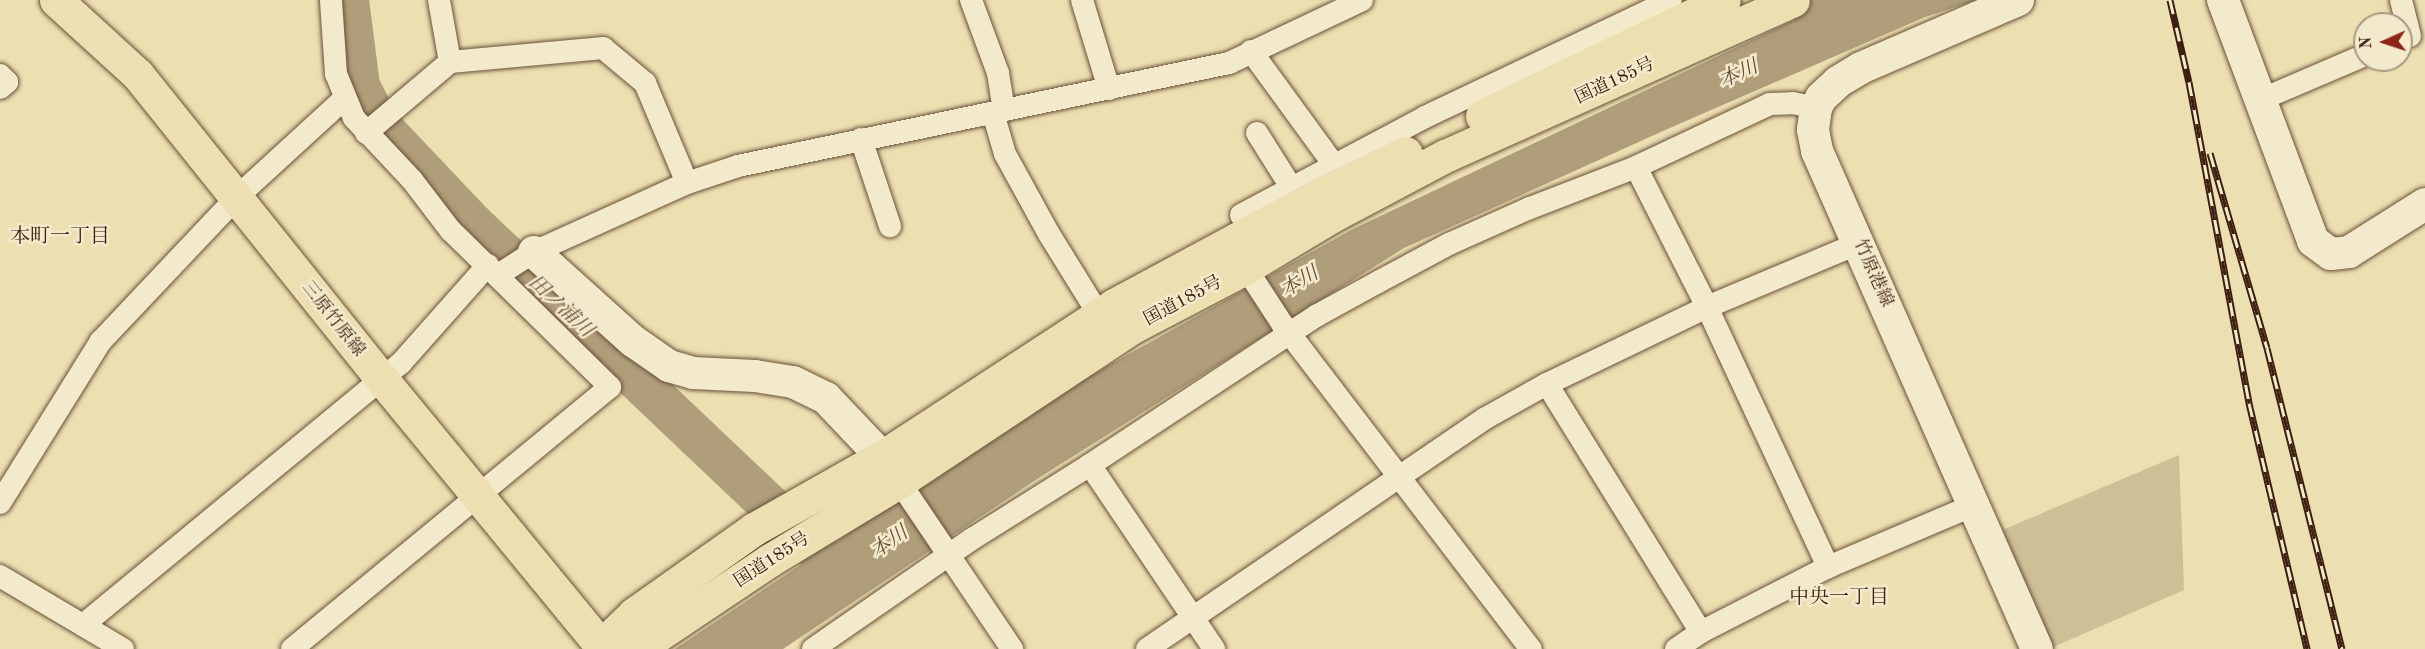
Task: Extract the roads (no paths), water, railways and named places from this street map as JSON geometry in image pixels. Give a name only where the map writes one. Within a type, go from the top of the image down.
[{"type":"main road","name":"三原竹原線","points":[[56,0],[138,75],[601,648]]},
{"type":"main road","name":"国道185号","points":[[601,648],[652,639],[896,477],[1129,329],[1346,183],[1722,1]]},
{"type":"main road","name":"国道185号","points":[[1346,183],[1445,156],[1789,2]]},
{"type":"main road","name":"国道185号","points":[[601,648],[634,614],[754,530],[802,502],[896,477],[1099,315],[1242,251]]},
{"type":"street","points":[[292,649],[610,387],[496,271],[451,231],[412,180],[366,133],[344,99],[336,74],[331,0]]},
{"type":"street","points":[[439,0],[450,62]]},
{"type":"street","points":[[970,0],[998,73],[999,112],[1005,154],[1049,234],[1099,315]]},
{"type":"street","points":[[1082,0],[1109,89]]},
{"type":"street","points":[[83,625],[401,363],[496,271],[687,183],[738,166],[1228,63],[1362,0]]},
{"type":"street","points":[[1531,649],[1402,477],[1287,330],[1242,251],[1291,187],[1346,183],[1425,117],[1671,0]]},
{"type":"street","points":[[2223,0],[2313,241],[2331,254],[2349,252],[2425,204]]},
{"type":"street","points":[[813,649],[944,550],[1090,465],[1287,330],[1449,244],[1530,208],[1636,167],[1770,104],[1793,103],[1816,108],[1821,98],[1838,82],[1861,68],[2002,3]]},
{"type":"street","points":[[366,133],[450,62],[603,48],[645,83],[687,183]]},
{"type":"street","points":[[1251,51],[1346,183]]},
{"type":"street","points":[[2260,100],[2353,61]]},
{"type":"street","points":[[0,75],[7,82],[0,88]]},
{"type":"street","points":[[0,504],[101,341],[237,197],[344,99]]},
{"type":"street","name":"竹原港線","points":[[1816,108],[1813,130],[1818,151],[2037,649]]},
{"type":"street","points":[[1257,133],[1291,187]]},
{"type":"street","points":[[861,139],[890,226]]},
{"type":"street","points":[[1636,167],[1707,307],[1828,567]]},
{"type":"street","points":[[1147,649],[1484,419],[1547,384],[1707,307],[1859,243]]},
{"type":"street","points":[[529,255],[633,341],[669,366],[693,373],[755,376],[793,382],[826,398],[896,477],[1012,649]]},
{"type":"street","points":[[1547,384],[1701,632]]},
{"type":"street","points":[[1090,465],[1214,649]]},
{"type":"street","points":[[1676,649],[1701,632],[1828,567],[1974,505]]},
{"type":"street","points":[[2,582],[83,625],[118,648]]},
{"type":"water","name":"本川","points":[[1784,0],[1977,0],[1925,17],[1663,131],[1404,248],[1037,479],[783,649],[675,649],[1052,397],[1353,229],[1794,20]]},
{"type":"waterway","name":"田ノ浦川","points":[[348,0],[359,86],[379,125],[473,224],[835,567]]},
{"type":"railway","points":[[2170,0],[2189,82],[2249,403],[2307,649]]},
{"type":"railway","points":[[2210,153],[2267,348],[2342,649]]},
{"type":"district","name":"本町一丁目","points":[[60,237]]},
{"type":"district","name":"中央一丁目","points":[[1839,598]]}]
